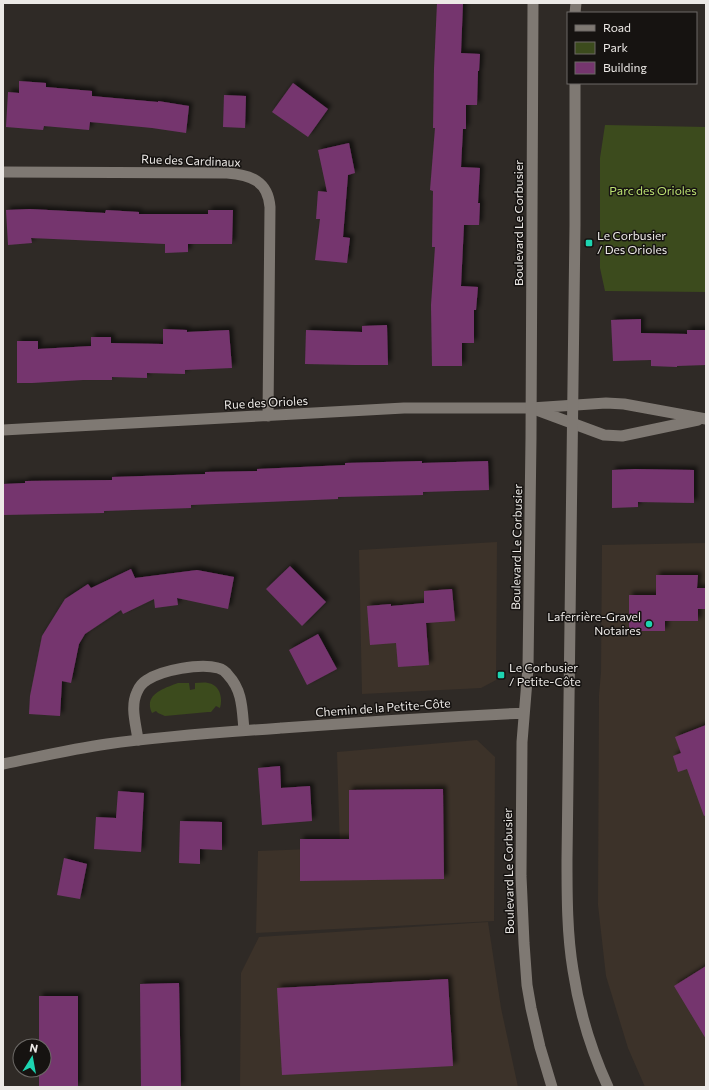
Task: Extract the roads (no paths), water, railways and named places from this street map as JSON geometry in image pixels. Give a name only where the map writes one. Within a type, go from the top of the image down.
[{"type":"street","name":"Boulevard Le Corbusier","points":[[534,3],[528,668],[522,742],[521,869],[527,985],[540,1047],[552,1087]]},
{"type":"street","points":[[575,84],[575,225],[568,860],[569,928],[572,969],[577,993],[590,1039],[608,1087]]},
{"type":"street","name":"Rue des Cardinaux","points":[[3,172],[227,173],[254,179],[261,184],[266,192],[270,207],[268,416]]},
{"type":"street","name":"Rue des Orioles","points":[[3,430],[404,408],[531,408],[606,403],[624,404],[705,419]]},
{"type":"street","name":"Rue des Orioles","points":[[531,408],[604,435],[622,436],[705,419]]},
{"type":"street","points":[[138,740],[134,704],[138,689],[145,680],[153,676],[180,668],[219,668],[228,675],[242,700],[244,730]]},
{"type":"street","name":"Chemin de la Petite-Côte","points":[[3,764],[89,747],[170,736],[524,713]]},
{"type":"place","name":"Le Corbusier / Des Orioles","points":[[589,243]]},
{"type":"place","name":"Laferrière-Gravel Notaires","points":[[649,624]]},
{"type":"place","name":"Le Corbusier / Petite-Côte","points":[[501,675]]},
{"type":"park label","name":"Parc des Orioles","points":[[653,191]]}]
